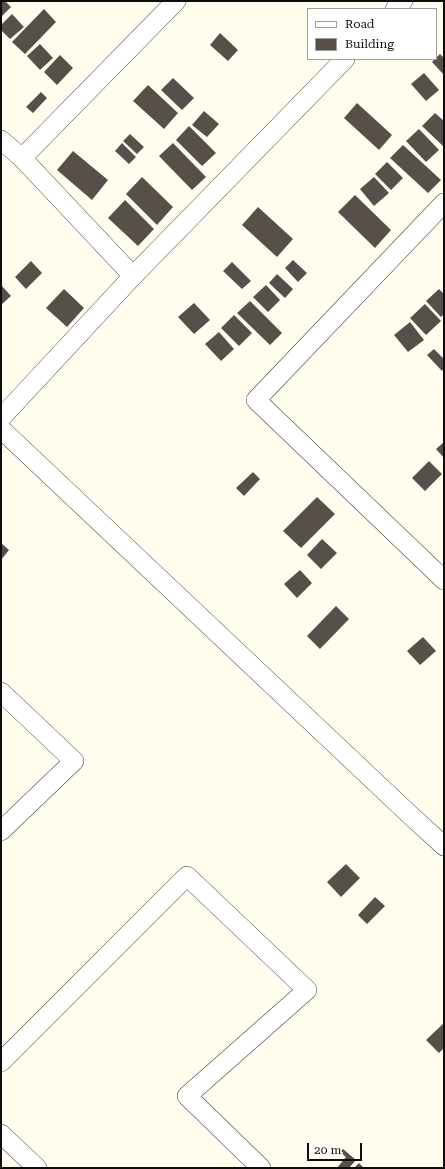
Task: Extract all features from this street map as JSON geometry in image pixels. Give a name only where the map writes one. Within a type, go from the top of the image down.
[{"type":"street","points":[[22,158],[176,1]]},
{"type":"street","points":[[1,418],[133,276],[344,60]]},
{"type":"street","points":[[1,140],[22,158],[133,276]]},
{"type":"street","points":[[444,203],[256,400],[444,580]]},
{"type":"street","points":[[1,429],[444,846]]},
{"type":"street","points":[[1,692],[74,761],[1,831]]},
{"type":"street","points":[[1,1062],[187,876],[307,990],[187,1096],[261,1168]]},
{"type":"street","points":[[1,1134],[37,1168]]},
{"type":"building","points":[[1,1],[5,1],[11,7],[1,17]]},
{"type":"building","points":[[44,9],[56,22],[25,54],[12,42]]},
{"type":"building","points":[[12,14],[24,27],[10,39],[1,30],[1,25]]},
{"type":"building","points":[[220,33],[238,50],[228,61],[210,45]]},
{"type":"building","points":[[40,44],[53,58],[40,70],[27,56]]},
{"type":"building","points":[[440,54],[444,58],[444,75],[432,62],[437,60],[437,57]]},
{"type":"building","points":[[60,55],[73,68],[57,85],[44,72]]},
{"type":"building","points":[[424,73],[439,90],[426,101],[411,84]]},
{"type":"building","points":[[173,78],[194,98],[182,110],[161,90]]},
{"type":"building","points":[[148,85],[178,113],[164,129],[133,101]]},
{"type":"building","points":[[41,92],[47,98],[33,113],[26,107]]},
{"type":"building","points":[[357,103],[392,135],[379,150],[344,118]]},
{"type":"building","points":[[204,111],[219,124],[207,137],[192,125]]},
{"type":"building","points":[[435,113],[444,121],[444,147],[422,126]]},
{"type":"building","points":[[189,126],[216,153],[202,166],[176,140]]},
{"type":"building","points":[[419,129],[439,150],[426,162],[406,141]]},
{"type":"building","points":[[130,134],[144,147],[137,154],[123,141]]},
{"type":"building","points":[[122,143],[136,157],[129,164],[115,151]]},
{"type":"building","points":[[173,143],[206,177],[192,190],[159,156]]},
{"type":"building","points":[[403,145],[441,180],[428,193],[390,158]]},
{"type":"building","points":[[73,151],[108,180],[92,200],[57,170]]},
{"type":"building","points":[[387,162],[403,178],[391,190],[375,174]]},
{"type":"building","points":[[142,177],[173,207],[157,225],[126,194]]},
{"type":"building","points":[[374,177],[389,193],[374,206],[360,189]]},
{"type":"building","points":[[355,195],[391,230],[375,248],[338,212]]},
{"type":"building","points":[[125,200],[154,229],[138,246],[108,218]]},
{"type":"building","points":[[258,207],[293,239],[277,257],[242,225]]},
{"type":"building","points":[[293,260],[307,273],[298,282],[285,268]]},
{"type":"building","points":[[31,261],[42,273],[26,289],[15,277]]},
{"type":"building","points":[[232,262],[251,281],[242,289],[223,271]]},
{"type":"building","points":[[277,274],[293,289],[285,298],[269,283]]},
{"type":"building","points":[[1,285],[11,296],[1,305]]},
{"type":"building","points":[[266,285],[280,300],[268,312],[253,297]]},
{"type":"building","points":[[64,289],[84,308],[67,327],[46,308]]},
{"type":"building","points":[[439,289],[444,294],[444,314],[441,317],[426,301]]},
{"type":"building","points":[[250,301],[282,333],[270,345],[237,313]]},
{"type":"building","points":[[194,303],[210,320],[194,334],[178,317]]},
{"type":"building","points":[[425,304],[441,321],[426,335],[410,318]]},
{"type":"building","points":[[234,315],[252,333],[239,346],[221,328]]},
{"type":"building","points":[[410,322],[424,340],[408,352],[394,335]]},
{"type":"building","points":[[219,332],[234,349],[221,361],[205,344]]},
{"type":"building","points":[[434,349],[444,359],[444,368],[442,371],[427,355]]},
{"type":"building","points":[[444,442],[444,458],[436,449]]},
{"type":"building","points":[[429,461],[442,474],[425,491],[412,478]]},
{"type":"building","points":[[253,472],[260,479],[244,496],[236,488]]},
{"type":"building","points":[[317,497],[335,514],[301,548],[283,531]]},
{"type":"building","points":[[322,539],[337,553],[321,569],[307,555]]},
{"type":"building","points":[[1,543],[9,550],[1,560]]},
{"type":"building","points":[[300,570],[312,583],[297,598],[284,584]]},
{"type":"building","points":[[336,606],[349,619],[320,649],[307,636]]},
{"type":"building","points":[[423,637],[436,651],[420,665],[407,651]]},
{"type":"building","points":[[346,864],[360,878],[341,897],[327,882]]},
{"type":"building","points":[[375,897],[385,906],[367,924],[358,915]]},
{"type":"building","points":[[444,1023],[444,1048],[439,1053],[426,1040]]},
{"type":"building","points":[[343,1149],[356,1160],[349,1168],[337,1168],[346,1157],[340,1152]]},
{"type":"building","points":[[359,1163],[364,1168],[354,1168]]}]
